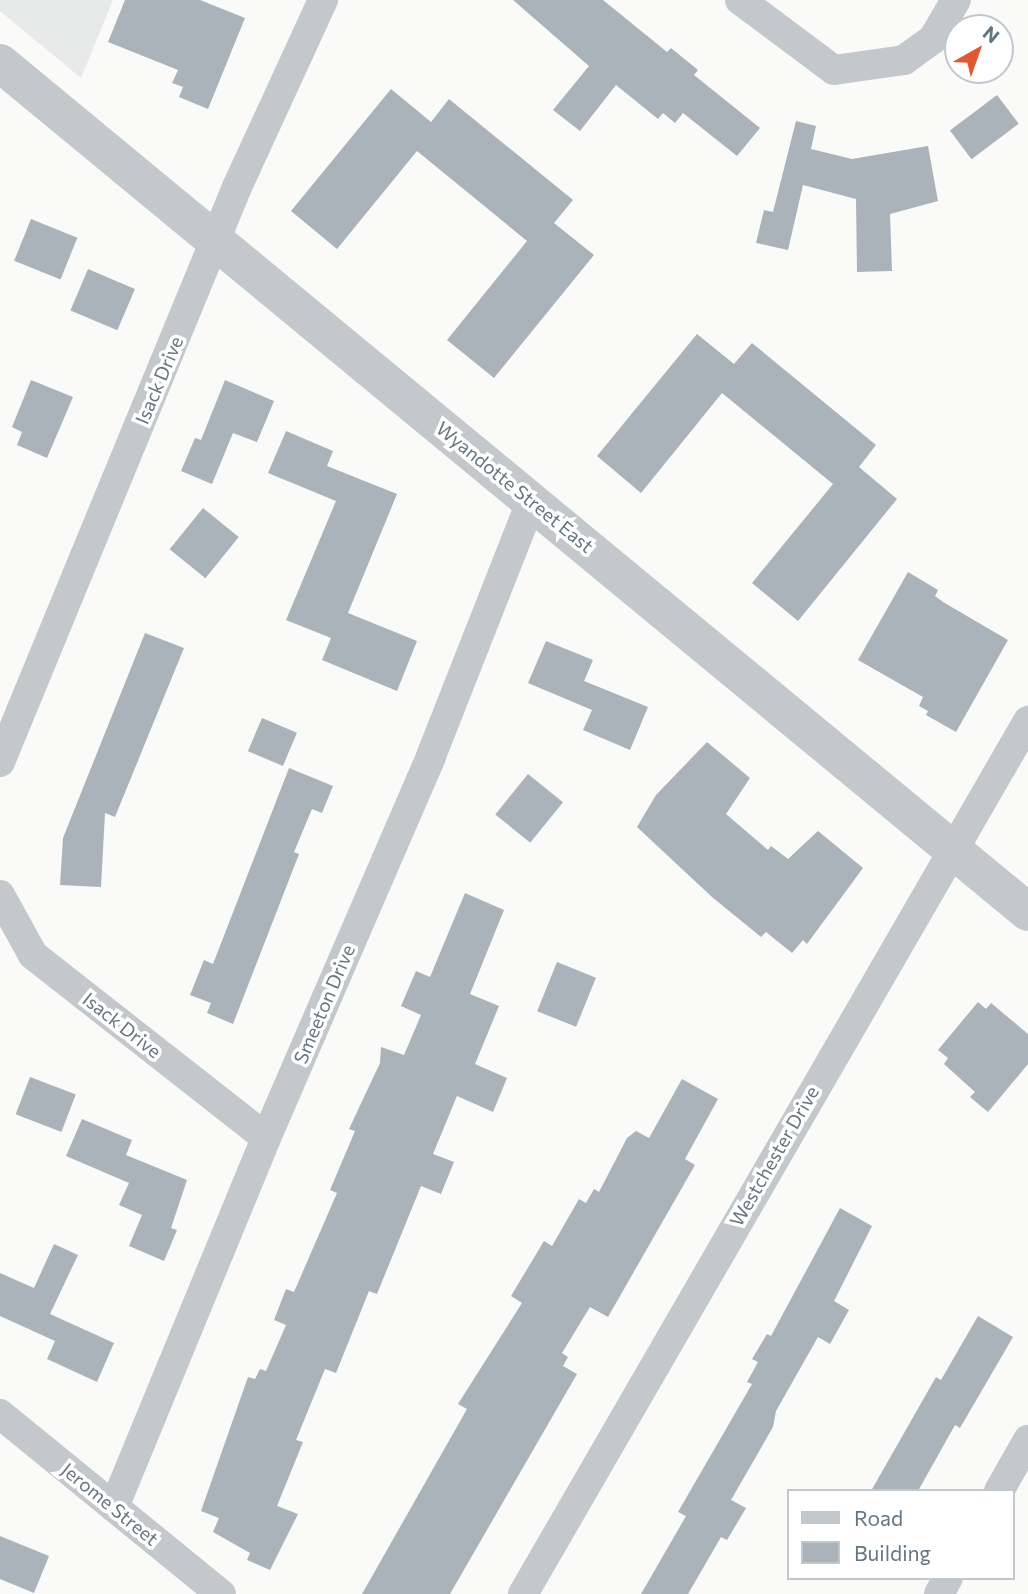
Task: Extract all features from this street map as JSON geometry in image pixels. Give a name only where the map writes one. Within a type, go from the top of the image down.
[{"type":"street","name":"Isack Drive","points":[[0,762],[216,242],[323,0]]},
{"type":"street","points":[[740,0],[834,70],[904,60],[933,39],[956,0]]},
{"type":"street","name":"Wyandotte Street East","points":[[0,63],[1028,912]]},
{"type":"street","name":"Smeeton Drive","points":[[114,1507],[266,1138],[431,757],[532,500]]},
{"type":"street","name":"Westchester Drive","points":[[523,1594],[830,1058],[955,853],[1028,721]]},
{"type":"street","name":"Isack Drive","points":[[0,895],[33,955],[266,1138]]},
{"type":"street","name":"Jerome Street","points":[[0,1414],[221,1594]]},
{"type":"street","points":[[1000,1489],[1028,1440]]},
{"type":"shaded area","points":[[0,0],[113,0],[81,78],[0,11]]},
{"type":"building","points":[[125,0],[200,0],[245,18],[208,109],[179,97],[183,87],[172,83],[178,70],[108,42]]},
{"type":"building","points":[[513,0],[603,0],[667,52],[671,48],[698,70],[694,75],[760,128],[737,156],[683,113],[675,123],[663,113],[658,119],[616,85],[580,131],[553,110],[589,66]]},
{"type":"building","points":[[391,89],[431,122],[449,99],[573,200],[554,223],[594,255],[494,378],[447,340],[527,241],[417,151],[337,249],[291,211]]},
{"type":"building","points":[[997,95],[1019,124],[972,159],[950,131]]},
{"type":"building","points":[[796,121],[816,126],[811,149],[852,159],[928,146],[938,201],[890,214],[892,271],[857,272],[856,199],[803,185],[788,250],[756,243],[764,210],[773,212]]},
{"type":"building","points":[[31,219],[77,238],[61,279],[14,261]]},
{"type":"building","points":[[88,269],[135,289],[117,330],[70,310]]},
{"type":"building","points":[[697,334],[734,364],[752,343],[876,445],[859,467],[897,499],[798,621],[752,583],[833,484],[722,393],[641,493],[597,456]]},
{"type":"building","points":[[31,380],[73,397],[47,458],[17,445],[22,432],[12,427]]},
{"type":"building","points":[[225,380],[274,401],[257,442],[233,433],[212,484],[181,471],[195,438],[201,440]]},
{"type":"building","points":[[286,431],[333,451],[327,466],[397,494],[348,613],[417,641],[397,691],[322,660],[331,638],[286,620],[336,501],[268,473]]},
{"type":"building","points":[[203,508],[239,537],[205,578],[170,549]]},
{"type":"building","points":[[908,572],[938,590],[935,596],[943,602],[1008,640],[956,732],[926,715],[928,711],[919,706],[923,697],[858,660]]},
{"type":"building","points":[[145,633],[184,648],[115,817],[105,813],[101,887],[60,885],[63,838]]},
{"type":"building","points":[[546,641],[593,660],[584,681],[648,707],[630,750],[583,730],[592,710],[528,683]]},
{"type":"building","points":[[262,718],[297,733],[283,766],[248,751]]},
{"type":"building","points":[[707,742],[750,778],[726,814],[768,850],[771,846],[788,859],[818,831],[863,868],[807,944],[803,940],[792,953],[766,932],[761,937],[712,897],[637,827],[656,795]]},
{"type":"building","points":[[289,768],[333,786],[322,813],[312,809],[294,852],[299,854],[233,1024],[207,1013],[211,1003],[190,995],[204,960],[213,964]]},
{"type":"building","points":[[528,774],[563,802],[530,843],[495,814]]},
{"type":"building","points":[[465,893],[504,910],[470,994],[499,1006],[475,1064],[507,1078],[493,1112],[457,1096],[433,1154],[454,1162],[441,1194],[421,1186],[377,1294],[369,1291],[336,1373],[325,1369],[296,1440],[303,1442],[277,1506],[298,1514],[270,1570],[247,1560],[250,1553],[213,1532],[219,1518],[201,1511],[248,1377],[255,1379],[260,1369],[266,1371],[286,1325],[274,1320],[286,1289],[294,1292],[337,1193],[330,1190],[355,1131],[349,1129],[380,1063],[381,1047],[404,1055],[421,1015],[401,1006],[416,971],[430,977]]},
{"type":"building","points":[[557,962],[596,978],[576,1027],[537,1011]]},
{"type":"building","points":[[978,1002],[986,1009],[991,1003],[1028,1034],[1028,1064],[988,1112],[970,1097],[975,1092],[944,1064],[948,1058],[938,1050]]},
{"type":"building","points":[[30,1077],[76,1095],[61,1132],[16,1114]]},
{"type":"building","points":[[682,1079],[718,1099],[685,1159],[695,1165],[608,1317],[590,1307],[562,1353],[568,1357],[563,1366],[577,1374],[450,1594],[362,1594],[467,1409],[458,1404],[522,1303],[511,1296],[544,1241],[552,1246],[579,1199],[586,1203],[594,1189],[599,1192],[627,1138],[636,1131],[649,1138]]},
{"type":"building","points":[[82,1119],[132,1140],[126,1155],[187,1180],[171,1228],[177,1230],[164,1261],[129,1246],[142,1215],[119,1205],[129,1183],[66,1156]]},
{"type":"building","points":[[840,1208],[872,1226],[834,1301],[849,1310],[830,1344],[818,1337],[776,1411],[773,1427],[731,1500],[746,1508],[727,1540],[721,1537],[688,1594],[641,1594],[686,1516],[678,1512],[752,1384],[747,1382],[758,1362],[752,1359],[767,1334],[771,1336]]},
{"type":"building","points":[[54,1244],[78,1255],[50,1314],[114,1343],[97,1382],[47,1359],[55,1341],[0,1316],[0,1273],[34,1288]]},
{"type":"building","points":[[978,1316],[1013,1337],[960,1428],[955,1425],[919,1489],[872,1489],[936,1377],[941,1380]]},
{"type":"building","points":[[0,1536],[49,1556],[34,1593],[0,1579]]}]
